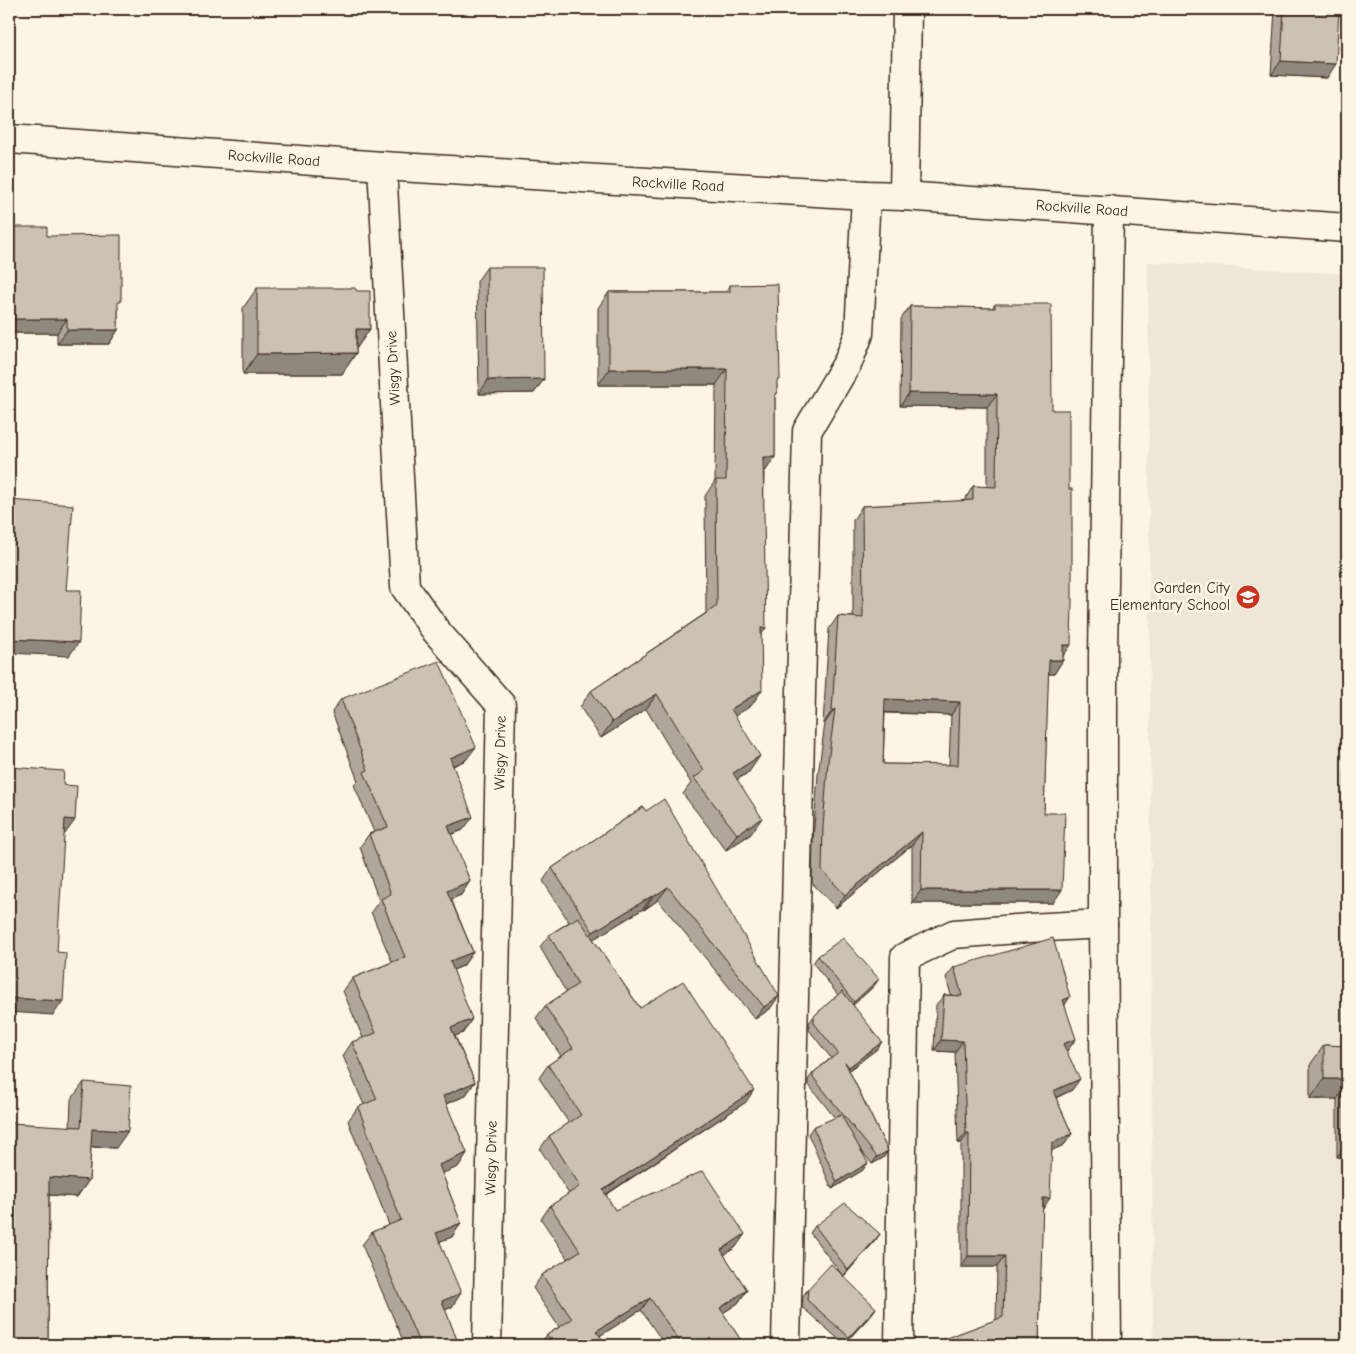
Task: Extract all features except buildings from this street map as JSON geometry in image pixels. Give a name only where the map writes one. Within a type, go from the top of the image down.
[{"type":"street","points":[[904,196],[907,9]]},
{"type":"street","name":"Rockville Road","points":[[9,139],[382,166],[904,196],[1347,228]]},
{"type":"street","name":"Wisgy Drive","points":[[382,166],[405,586],[436,631],[501,705],[487,1345]]},
{"type":"street","points":[[786,1345],[807,431],[848,362],[859,334],[866,195]]},
{"type":"street","points":[[1106,1345],[1103,658],[1109,210]]},
{"type":"street","points":[[899,1345],[905,957],[954,934],[1103,924]]},
{"type":"shaded area","name":"Garden City Elementary School","points":[[1148,262],[1347,274],[1347,1345],[1153,1345]]},
{"type":"place","name":"Garden City Elementary School","points":[[1248,597]]}]
